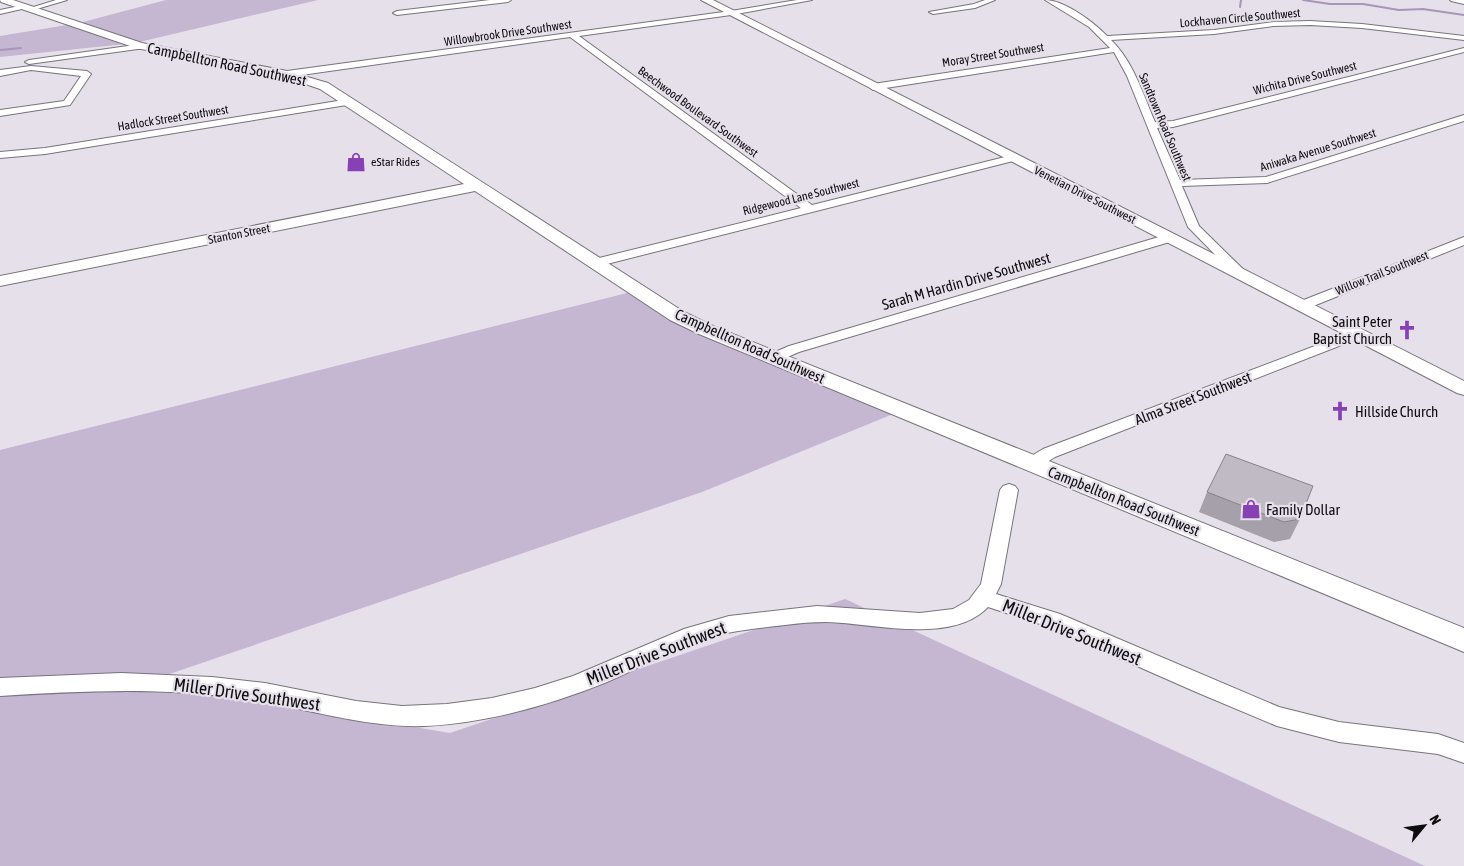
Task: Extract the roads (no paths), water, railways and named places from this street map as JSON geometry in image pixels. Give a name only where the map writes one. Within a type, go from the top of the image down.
[{"type":"main road","name":"Campbellton Road Southwest","points":[[4,0],[142,46],[287,74],[324,86],[677,316],[772,358],[1464,640]]},
{"type":"main road","name":"Venetian Drive Southwest","points":[[706,0],[1464,390]]},
{"type":"main road","name":"Stanton Street","points":[[0,281],[477,186]]},
{"type":"street","points":[[0,12],[64,0]]},
{"type":"street","points":[[397,13],[508,0]]},
{"type":"street","name":"Willowbrook Drive Southwest","points":[[287,74],[731,13],[809,0]]},
{"type":"street","points":[[933,12],[975,6],[992,0]]},
{"type":"street","name":"Sandtown Road Southwest","points":[[1048,0],[1092,25],[1116,49],[1131,76],[1194,227],[1221,256],[1245,277]]},
{"type":"street","points":[[1453,0],[1464,2]]},
{"type":"street","name":"Lockhaven Circle Southwest","points":[[1107,38],[1206,33],[1273,24],[1310,23],[1362,26],[1464,38]]},
{"type":"street","name":"Beechwood Boulevard Southwest","points":[[572,35],[810,209]]},
{"type":"street","points":[[0,66],[142,46]]},
{"type":"street","name":"Moray Street Southwest","points":[[874,87],[1116,49]]},
{"type":"street","name":"Wichita Drive Southwest","points":[[1151,125],[1173,124],[1464,50]]},
{"type":"street","points":[[54,70],[64,65],[65,57]]},
{"type":"street","points":[[0,73],[31,68],[87,74],[67,103],[0,113]]},
{"type":"street","name":"Hadlock Street Southwest","points":[[0,155],[45,151],[350,102]]},
{"type":"street","name":"Aniwaka Avenue Southwest","points":[[1175,183],[1267,180],[1464,118]]},
{"type":"street","name":"Ridgewood Lane Southwest","points":[[595,263],[1013,158]]},
{"type":"street","name":"Sarah M Hardin Drive Southwest","points":[[772,358],[794,349],[1170,238]]},
{"type":"street","name":"Willow Trail Southwest","points":[[1301,306],[1464,240]]},
{"type":"street","name":"Alma Street Southwest","points":[[1031,464],[1049,453],[1357,334]]},
{"type":"street","points":[[985,598],[991,584],[1009,490]]},
{"type":"street","name":"Miller Drive Southwest","points":[[0,687],[75,682],[164,682],[243,690],[371,713],[422,716],[480,711],[538,698],[598,676],[700,632],[732,623],[824,614],[938,621],[967,612],[985,598],[1053,620],[1277,716],[1339,732],[1438,744],[1464,753]]},
{"type":"waterway","points":[[1240,7],[1241,0]]},
{"type":"waterway","points":[[1303,0],[1330,4],[1363,4],[1399,10],[1423,9],[1464,15]]},
{"type":"waterway","points":[[0,50],[21,48]]},
{"type":"place","name":"eStar Rides","points":[[356,162]]},
{"type":"place","name":"Saint Peter Baptist Church","points":[[1407,330]]},
{"type":"place","name":"Hillside Church","points":[[1340,411]]},
{"type":"place","name":"Family Dollar","points":[[1251,509]]}]
